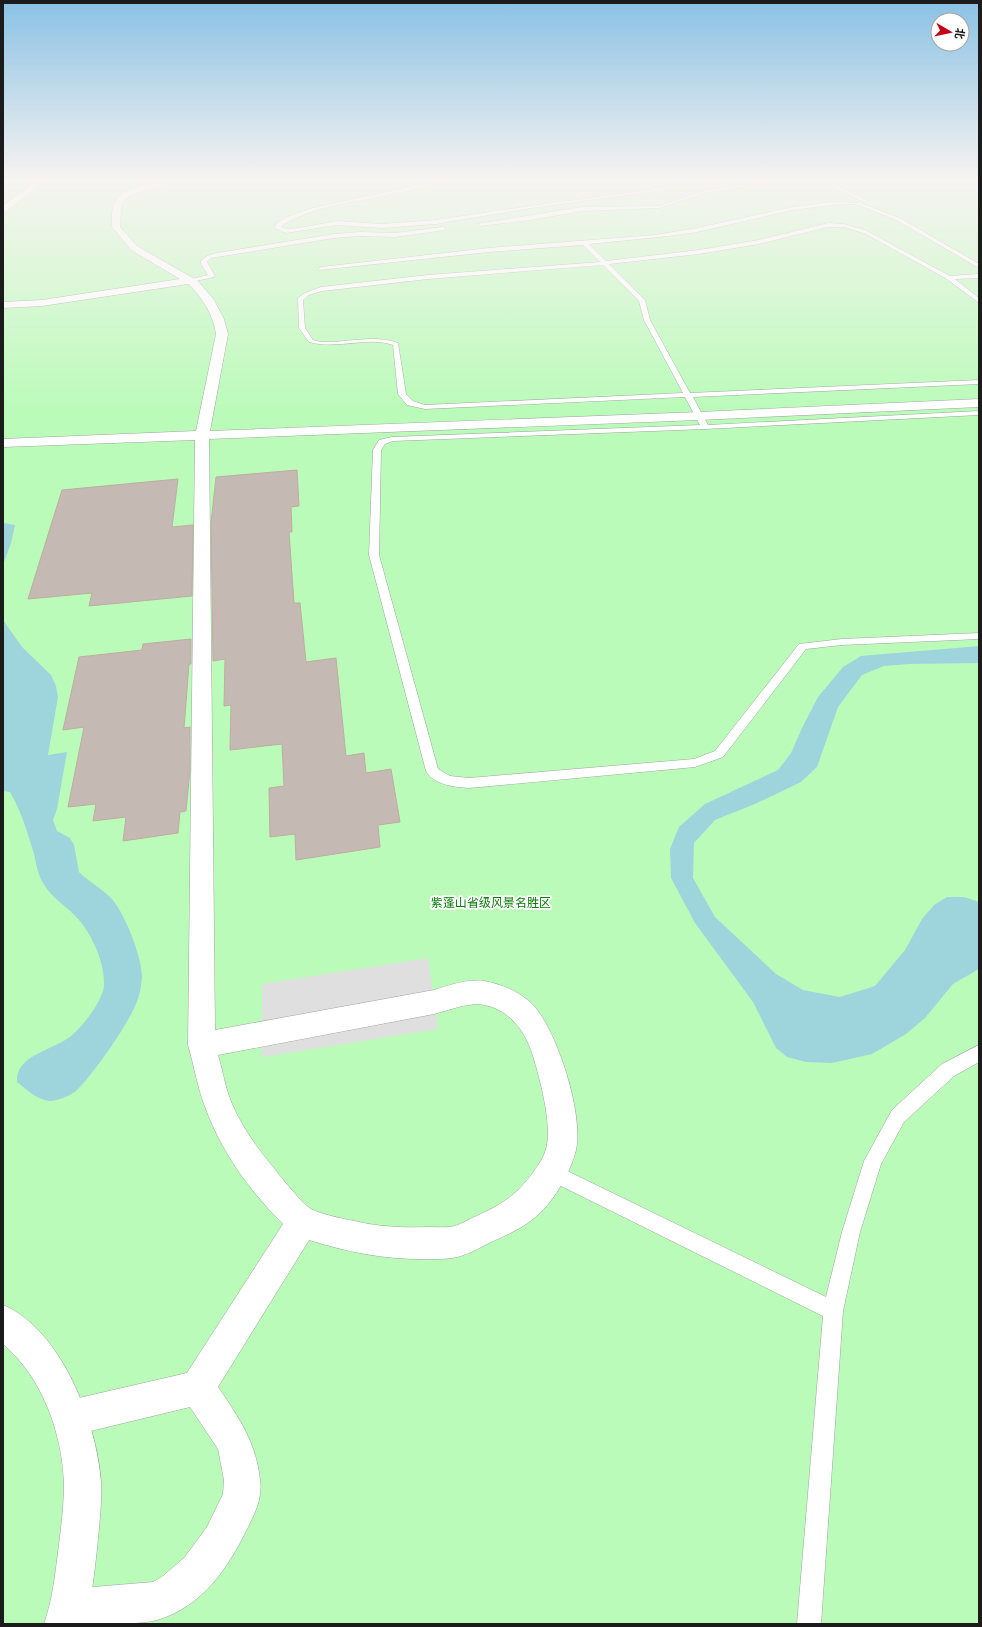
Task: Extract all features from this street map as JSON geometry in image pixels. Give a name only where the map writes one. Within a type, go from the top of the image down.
[{"type":"street","points":[[152,258],[191,280],[209,300],[219,319],[222,334],[202,435],[202,1045],[220,1109],[237,1144],[274,1193],[302,1222],[349,1237],[392,1244],[454,1242],[500,1222],[529,1203],[558,1160],[562,1144],[560,1118],[554,1083],[543,1043],[534,1025],[523,1012],[498,996],[479,992],[434,1002],[202,1045]]},
{"type":"street","points":[[3,305],[42,303],[191,280]]},
{"type":"street","points":[[3,444],[202,435],[702,422],[979,403]]},
{"type":"street","points":[[70,1418],[198,1388],[302,1222]]},
{"type":"street","points":[[3,1322],[13,1329],[32,1347],[54,1383],[70,1418],[81,1472],[81,1523],[67,1616],[156,1601],[177,1590],[198,1572],[221,1541],[239,1505],[242,1494],[242,1480],[235,1446],[198,1388]]},
{"type":"lane","points":[[191,280],[212,276],[204,264],[204,261],[209,258]]},
{"type":"lane","points":[[321,269],[419,258]]},
{"type":"lane","points":[[600,258],[642,300],[647,320],[702,422]]},
{"type":"lane","points":[[648,258],[605,263],[428,277],[321,289],[300,299],[302,328],[311,340],[321,344],[386,341],[396,344],[402,394],[410,403],[425,407],[979,382]]},
{"type":"lane","points":[[913,258],[949,278],[979,301]]},
{"type":"lane","points":[[965,258],[979,266]]},
{"type":"lane","points":[[949,278],[979,276]]},
{"type":"lane","points":[[979,413],[702,422],[392,438],[382,442],[377,450],[374,555],[432,771],[444,779],[454,782],[469,783],[695,763],[719,754],[803,646],[842,642],[979,636]]},
{"type":"lane","points":[[809,1624],[833,1311],[851,1232],[873,1161],[898,1116],[948,1070],[979,1053]]},
{"type":"lane","points":[[551,1172],[833,1311]]},
{"type":"green space","name":"紫蓬山省级风景名胜区","points":[[3,258],[979,258],[979,1624],[3,1624]]},
{"type":"shaded area","points":[[428,958],[438,1029],[262,1057],[262,984]]},
{"type":"water","points":[[3,523],[15,525],[11,543],[3,565]]},
{"type":"water","points":[[3,620],[22,647],[51,675],[56,686],[58,697],[48,755],[67,752],[57,809],[53,820],[57,831],[70,838],[74,845],[79,872],[109,896],[117,906],[136,947],[142,977],[140,993],[130,1017],[122,1031],[92,1073],[71,1095],[51,1101],[37,1097],[17,1082],[18,1073],[22,1065],[29,1059],[64,1041],[81,1026],[100,999],[104,986],[104,978],[97,951],[89,934],[79,920],[51,894],[41,880],[18,807],[10,792],[3,791]]},
{"type":"water","points":[[979,646],[979,663],[909,664],[884,666],[862,675],[838,707],[817,767],[801,782],[755,804],[715,820],[694,843],[693,878],[715,917],[776,974],[803,990],[840,997],[875,986],[905,950],[922,919],[934,905],[947,897],[964,897],[979,902],[979,969],[953,984],[925,1018],[906,1034],[872,1054],[832,1063],[806,1062],[787,1057],[776,1048],[753,1002],[695,923],[671,878],[670,849],[679,827],[705,804],[778,770],[791,753],[818,697],[843,667],[861,656]]},
{"type":"building","points":[[297,470],[299,506],[291,507],[292,532],[289,532],[294,603],[300,603],[306,662],[336,658],[346,756],[364,753],[366,773],[391,769],[400,822],[378,825],[380,847],[296,860],[295,834],[270,837],[269,788],[284,786],[282,744],[230,750],[231,705],[224,706],[225,659],[213,661],[211,523],[216,477]]},
{"type":"building","points":[[178,479],[172,527],[193,525],[192,596],[89,606],[92,593],[28,599],[62,490]]},
{"type":"building","points":[[191,639],[191,664],[189,664],[184,728],[190,727],[190,770],[186,811],[180,812],[178,833],[123,841],[126,817],[93,821],[96,804],[68,807],[84,727],[63,730],[79,657],[142,650],[143,644]]}]
